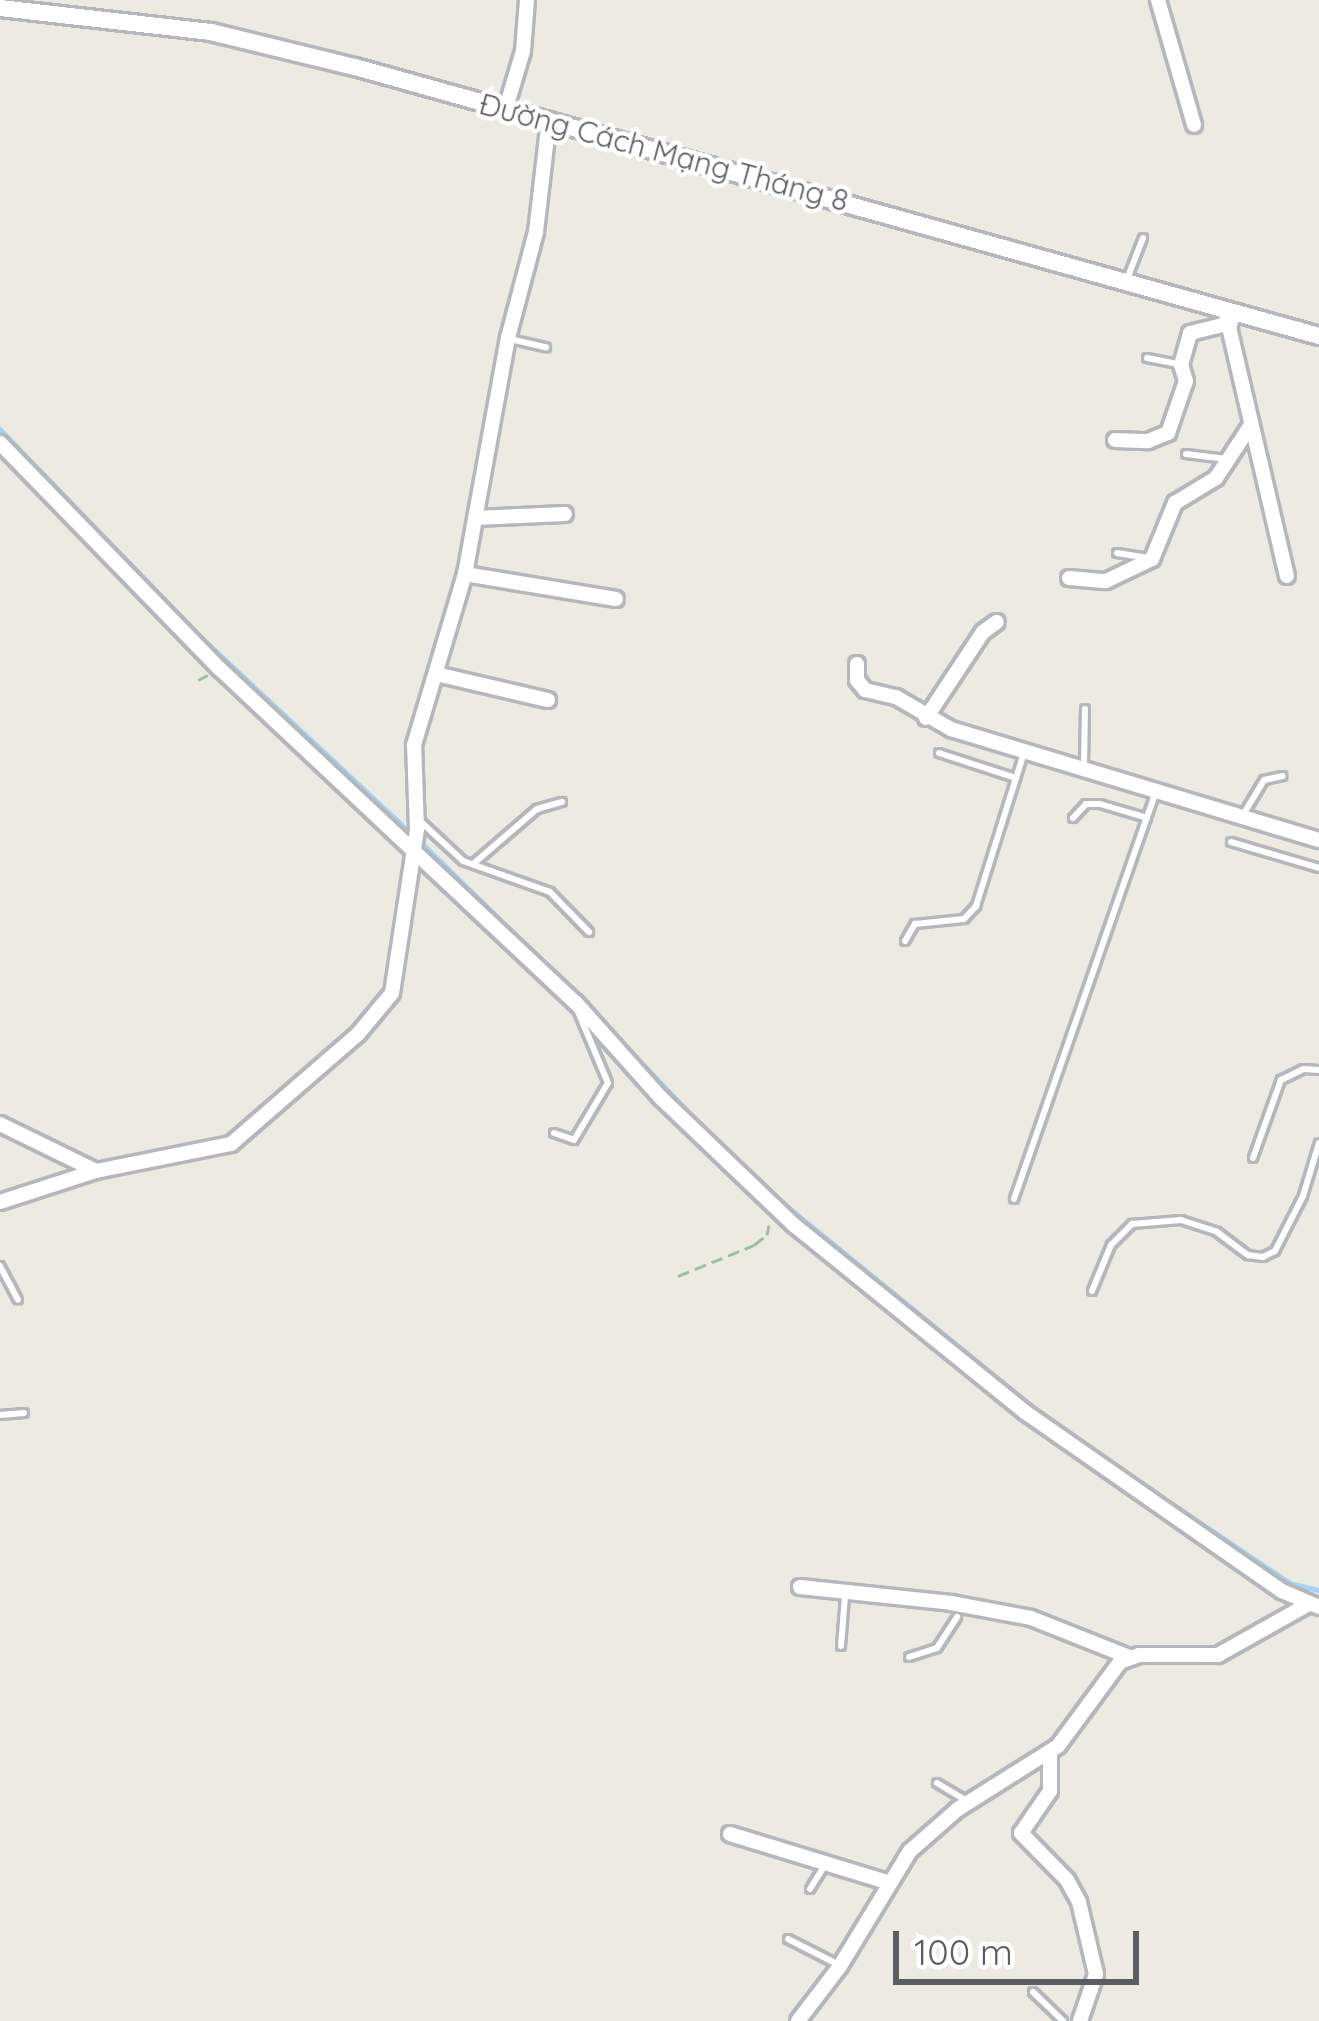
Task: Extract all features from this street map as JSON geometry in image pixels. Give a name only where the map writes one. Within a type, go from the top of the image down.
[{"type":"street","points":[[506,108],[523,51],[527,0]]},
{"type":"street","points":[[1158,0],[1194,124]]},
{"type":"street","name":"Đường Cách Mạng Tháng 8","points":[[0,8],[212,32],[1127,279],[1228,316],[1319,336]]},
{"type":"street","points":[[0,1202],[96,1171],[231,1144],[352,1040],[383,1007],[397,979],[416,835],[414,745],[465,574],[508,338],[536,232],[549,120]]},
{"type":"street","points":[[1115,440],[1148,441],[1168,434],[1186,382],[1181,364],[1190,332],[1228,316],[1287,576]]},
{"type":"street","points":[[1069,578],[1106,581],[1152,559],[1175,503],[1210,484],[1251,425]]},
{"type":"street","points":[[0,443],[220,669],[416,835],[756,1190],[1025,1412],[1314,1606],[1218,1655],[1129,1657],[1050,1624],[800,1587]]},
{"type":"street","points":[[475,518],[565,514]]},
{"type":"street","points":[[465,574],[616,599]]},
{"type":"street","points":[[926,718],[983,632],[997,622]]},
{"type":"street","points":[[856,664],[857,680],[865,689],[896,697],[926,718],[1319,841]]},
{"type":"street","points":[[436,674],[548,700]]},
{"type":"street","points":[[0,1124],[96,1171]]},
{"type":"street","points":[[797,2021],[840,1966],[887,1882],[934,1828],[968,1802],[1050,1754],[1112,1669],[1129,1657]]},
{"type":"street","points":[[1050,1754],[1050,1791],[1022,1833],[1067,1880],[1079,1902],[1096,1962],[1080,2021]]},
{"type":"street","points":[[730,1834],[887,1882]]},
{"type":"lane","points":[[1127,279],[1143,238]]},
{"type":"lane","points":[[508,338],[520,345],[546,347]]},
{"type":"lane","points":[[1147,358],[1181,364]]},
{"type":"lane","points":[[1186,454],[1227,459]]},
{"type":"lane","points":[[1117,553],[1152,559]]},
{"type":"lane","points":[[1084,769],[1085,709]]},
{"type":"lane","points":[[905,941],[915,924],[964,920],[976,906],[1024,751]]},
{"type":"lane","points":[[939,753],[1016,778]]},
{"type":"lane","points":[[1241,818],[1264,780],[1283,776]]},
{"type":"lane","points":[[1014,1199],[1156,792]]},
{"type":"lane","points":[[473,864],[537,809],[562,802]]},
{"type":"lane","points":[[1073,818],[1086,804],[1100,804],[1147,818]]},
{"type":"lane","points":[[416,835],[473,864],[550,892],[589,932]]},
{"type":"lane","points":[[1231,842],[1319,868]]},
{"type":"lane","points":[[554,1133],[574,1140],[608,1083],[576,1003]]},
{"type":"lane","points":[[1253,1158],[1269,1101],[1282,1080],[1304,1069],[1319,1070]]},
{"type":"lane","points":[[1092,1291],[1112,1245],[1132,1224],[1181,1220],[1216,1232],[1249,1255],[1263,1257],[1275,1251],[1303,1196],[1319,1143]]},
{"type":"lane","points":[[0,1266],[18,1300]]},
{"type":"lane","points":[[0,1414],[24,1413]]},
{"type":"lane","points":[[841,1646],[846,1592]]},
{"type":"lane","points":[[909,1657],[937,1648],[961,1612]]},
{"type":"lane","points":[[937,1783],[968,1802]]},
{"type":"lane","points":[[810,1889],[824,1866]]},
{"type":"lane","points":[[788,1940],[840,1966]]},
{"type":"lane","points":[[1033,1992],[1063,2021]]},
{"type":"path","points":[[678,1276],[767,1235],[770,1228],[756,1190]]},
{"type":"waterway","points":[[0,429],[203,639],[411,833]]},
{"type":"waterway","points":[[419,840],[574,992]]},
{"type":"waterway","points":[[582,1000],[719,1144]]},
{"type":"waterway","points":[[766,1189],[1055,1425],[1290,1583],[1319,1590]]}]
